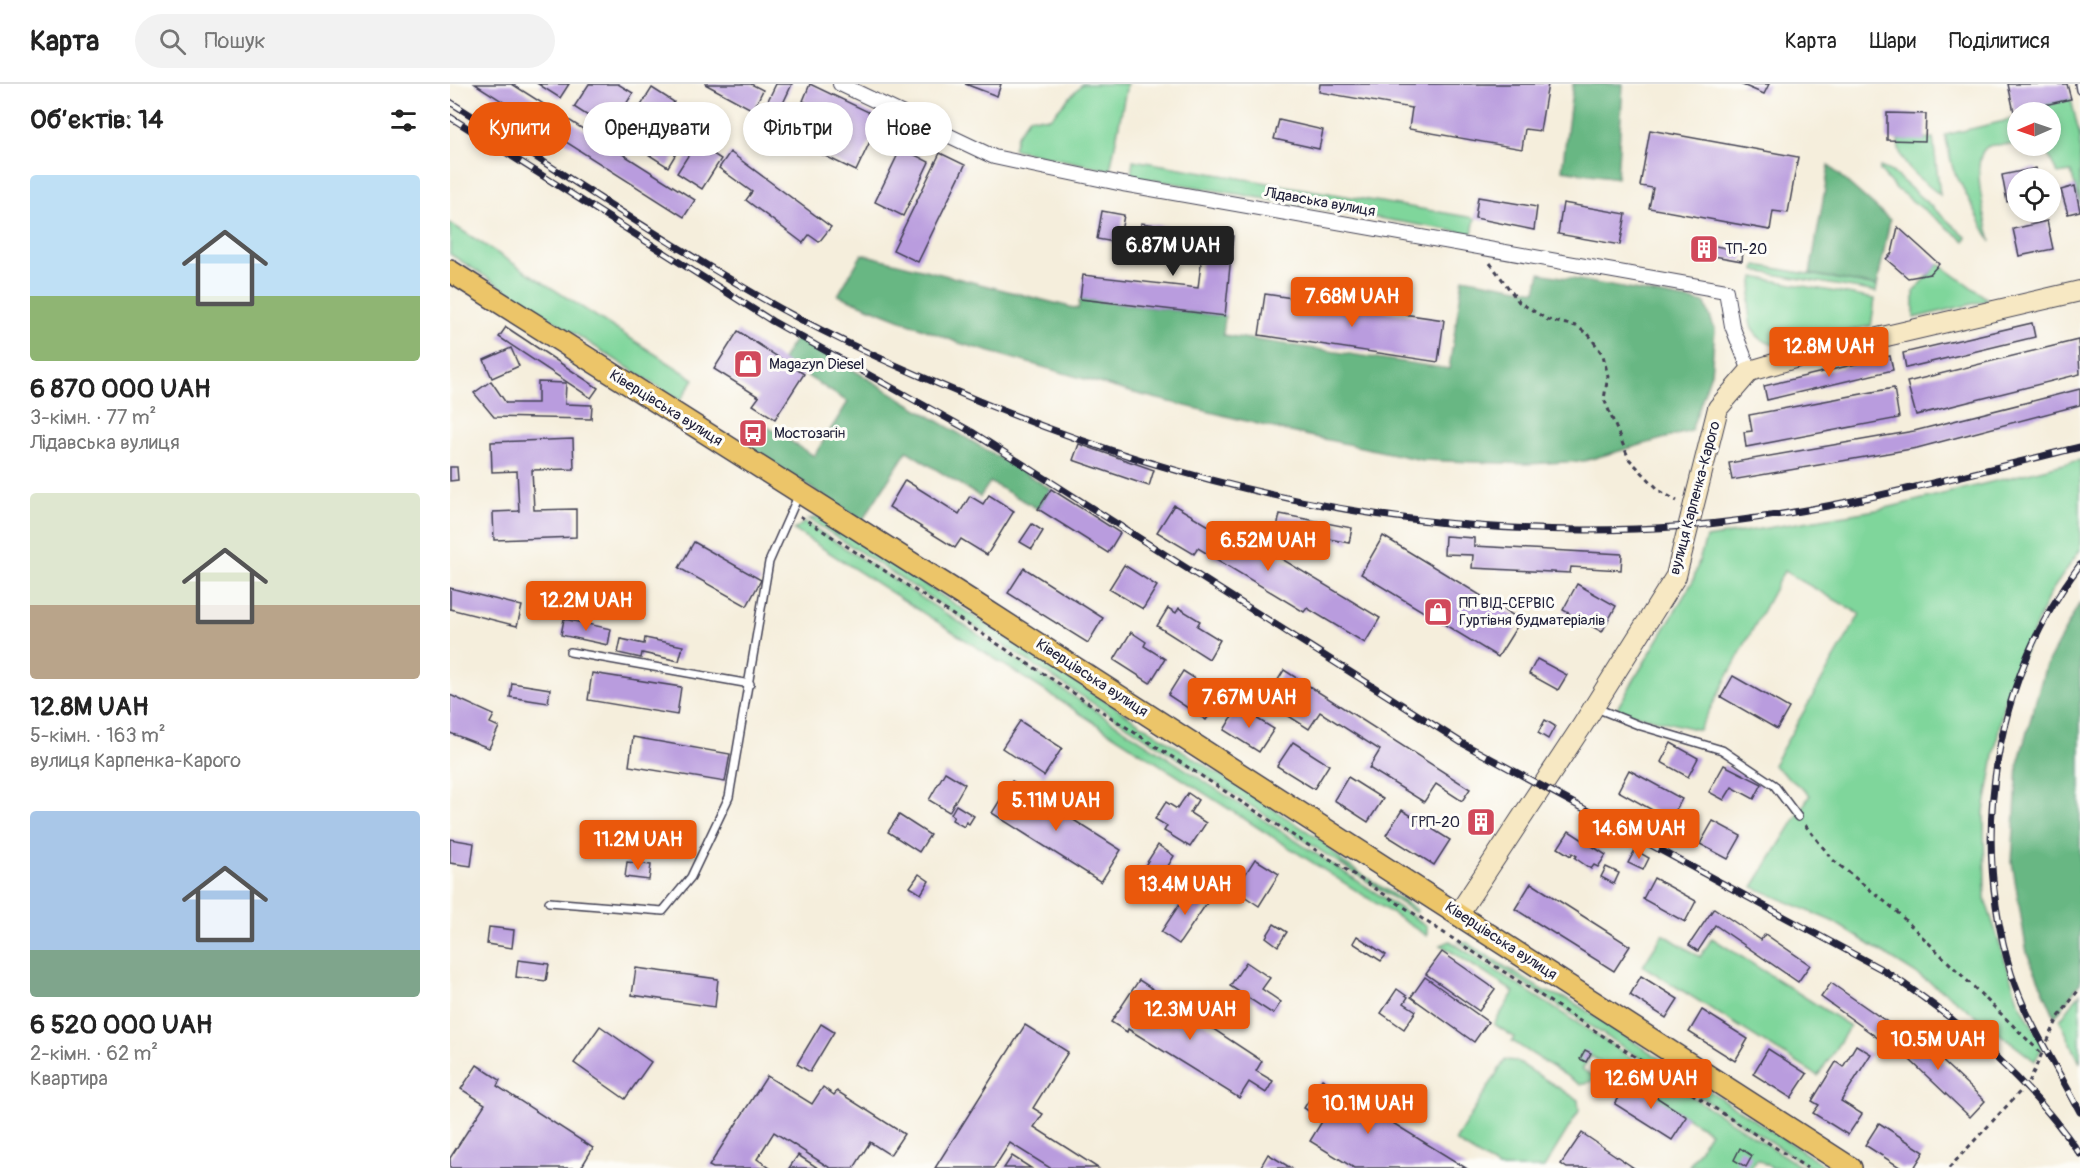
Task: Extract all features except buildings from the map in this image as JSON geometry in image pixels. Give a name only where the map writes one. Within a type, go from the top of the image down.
[{"type":"main road","name":"Ківерцівська вулиця","points":[[450,271],[795,502],[974,602],[1851,1168]]},
{"type":"main road","points":[[1750,371],[1804,355],[2080,291]]},
{"type":"main road","name":"вулиця Карпенка-Карого","points":[[1459,913],[1594,707],[1676,576],[1718,408],[1750,371]]},
{"type":"street","name":"Лідавська вулиця","points":[[840,84],[994,157],[1123,184],[1726,291],[1732,326],[1750,371]]},
{"type":"lane","points":[[2079,84],[2080,90]]},
{"type":"lane","points":[[549,902],[663,911],[691,877],[729,797],[769,562],[795,502]]},
{"type":"lane","points":[[570,652],[750,684]]},
{"type":"lane","points":[[1594,707],[1641,726],[1722,750],[1774,785],[1798,817]]},
{"type":"path","points":[[1479,247],[1519,302],[1548,320],[1576,326],[1589,335],[1603,356],[1608,375],[1604,399],[1629,459],[1660,490],[1691,510]]},
{"type":"path","points":[[795,502],[1807,1168]]},
{"type":"path","points":[[1798,817],[1833,860],[1894,909],[2042,1054]]},
{"type":"path","points":[[1949,1168],[2029,1082],[2058,1018],[2080,988]]},
{"type":"green space","points":[[1082,84],[1127,84],[1110,170],[1013,149],[1017,135],[1029,117],[1050,118]]},
{"type":"green space","points":[[1573,84],[1623,84],[1617,178],[1562,170]]},
{"type":"green space","points":[[2071,99],[2080,137],[2080,203],[2071,172],[2061,174],[2061,168],[2055,168],[2049,156],[2061,156],[2061,102],[2058,102]]},
{"type":"green space","points":[[2007,120],[2007,144],[1989,146],[1983,152],[1979,162],[1980,190],[1991,242],[1953,169],[1945,135]]},
{"type":"green space","points":[[1933,138],[1940,195],[1912,172],[1899,150],[1898,140]]},
{"type":"green space","points":[[1133,160],[1475,218],[1472,234],[1131,176]]},
{"type":"green space","points":[[1829,166],[1890,220],[1877,286],[1810,274]]},
{"type":"green space","points":[[1880,167],[1892,172],[1967,238],[1965,241],[1894,187],[1880,171]]},
{"type":"green space","points":[[450,223],[694,379],[680,401],[450,254]]},
{"type":"green space","points":[[862,254],[1078,309],[1080,299],[1225,316],[1223,335],[1449,369],[1463,278],[1536,291],[1540,273],[1705,303],[1715,330],[1711,373],[1691,431],[1584,461],[1527,464],[1422,460],[1286,431],[1130,392],[959,343],[838,295]]},
{"type":"green space","points":[[1939,264],[1989,300],[1914,318],[1914,291]]},
{"type":"green space","points":[[1756,265],[1877,286],[1876,292],[1755,271]]},
{"type":"green space","points":[[1754,277],[1875,299],[1871,326],[1780,346],[1767,342],[1752,329],[1750,320],[1750,299]]},
{"type":"green space","points":[[797,336],[1051,489],[1038,509],[990,482],[980,497],[907,451],[862,521],[748,447],[763,424],[814,456],[848,402],[782,360]]},
{"type":"green space","points":[[2080,460],[2080,550],[2049,595],[2004,701],[1984,811],[1985,899],[2018,1000],[2043,1045],[2035,1061],[1945,992],[1834,922],[1753,887],[1810,795],[1773,765],[1860,614],[1784,571],[1699,730],[1616,710],[1693,581],[1706,538],[1882,509]]},
{"type":"green space","points":[[820,517],[1321,840],[1343,862],[1417,910],[1416,913],[809,519]]},
{"type":"green space","points":[[805,522],[1427,926],[1427,936],[794,530]]},
{"type":"green space","points":[[2080,602],[2080,983],[2055,1017],[2027,953],[2012,862],[2018,764],[2045,668]]},
{"type":"green space","points":[[1663,934],[1700,957],[1712,938],[1850,1026],[1818,1076],[1643,966]]},
{"type":"green space","points":[[1450,941],[1803,1168],[1772,1168],[1757,1159],[1751,1168],[1689,1166],[1710,1132],[1591,1056],[1582,1069],[1594,1077],[1591,1082],[1579,1084],[1512,1041],[1514,1037],[1494,1024],[1514,992],[1441,945]]},
{"type":"green space","points":[[1458,941],[1466,942],[1542,990],[1570,1000],[1828,1168],[1811,1168]]},
{"type":"green space","points":[[2080,993],[2080,1063],[2060,1020]]},
{"type":"green space","points":[[1505,1060],[1516,1061],[1578,1100],[1579,1111],[1544,1168],[1498,1168],[1455,1141]]},
{"type":"railway","points":[[450,102],[721,274],[806,322],[876,357],[1036,424],[1126,455],[1217,481],[1309,502],[1403,518],[1497,527],[1592,530],[1687,526],[1737,521],[1836,504],[1934,483],[2080,447]]},
{"type":"railway","points":[[450,117],[772,321],[972,432],[1462,743],[1883,970],[1939,1009],[1990,1052],[2038,1101],[2080,1154]]},
{"type":"railway","points":[[2080,565],[2050,610],[2027,658],[2009,708],[1998,760],[1992,814],[1992,867],[1999,921],[2011,973],[2033,1026],[2080,1112]]},
{"type":"place","name":"ТП-20","points":[[1704,249]]},
{"type":"place","name":"Magazyn Diesel","points":[[748,364]]},
{"type":"place","name":"Мостозагін","points":[[753,433]]},
{"type":"place","name":"ПП ВІД-СЕРВІС Гуртівня будматеріалів","points":[[1438,612]]},
{"type":"place","name":"ГРП-20","points":[[1481,822]]}]
